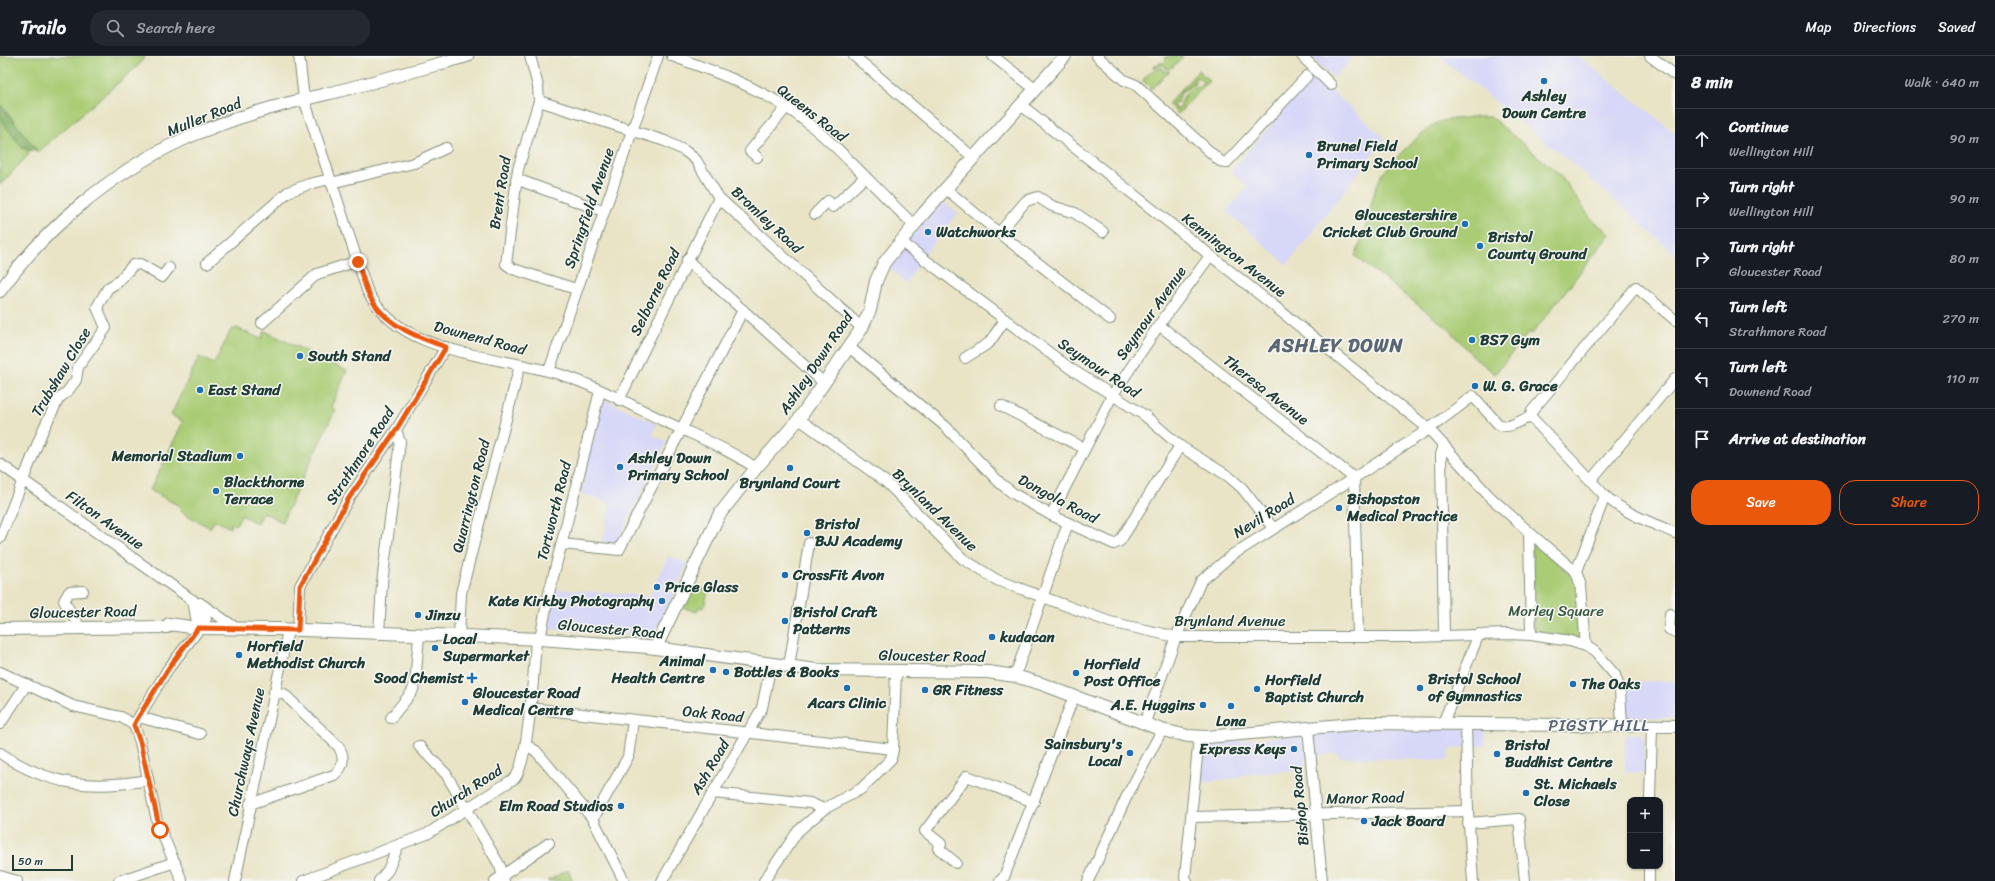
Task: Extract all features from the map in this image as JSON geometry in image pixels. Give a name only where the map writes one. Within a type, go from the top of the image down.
[{"type":"main road","name":"Muller Road","points":[[0,291],[13,273],[53,230],[94,194],[146,160],[205,131],[304,100],[466,56]]},
{"type":"main road","name":"Ashley Down Road","points":[[656,647],[718,515],[756,468],[799,419],[862,328],[870,310],[876,282],[881,269],[900,241],[1065,56]]},
{"type":"main road","name":"Gloucester Road","points":[[0,629],[167,627],[169,630],[177,630],[180,627],[236,628],[538,640],[656,647],[816,670],[896,672],[969,671],[1015,676],[1145,722],[1162,730],[1200,737],[1258,734],[1365,723],[1675,726]]},
{"type":"street","name":"Downend Road","points":[[299,56],[304,100],[367,290],[373,302],[384,315],[404,330],[446,347],[567,376],[682,430],[720,446],[756,468]]},
{"type":"street","name":"Brent Road","points":[[530,56],[538,86],[539,101],[522,154],[516,179],[506,265],[576,290]]},
{"type":"street","name":"Springfield Avenue","points":[[549,371],[658,56]]},
{"type":"street","name":"Queens Road","points":[[672,56],[717,71],[755,89],[786,108],[823,137],[914,225]]},
{"type":"street","points":[[854,56],[974,158]]},
{"type":"street","points":[[993,56],[1035,89]]},
{"type":"street","points":[[1098,56],[1124,80],[1136,85],[1220,161],[1226,163],[1307,76]]},
{"type":"street","points":[[1302,56],[1332,85]]},
{"type":"street","points":[[1650,56],[1675,75]]},
{"type":"street","name":"Bromley Road","points":[[539,101],[665,141],[685,151],[696,160],[719,198],[862,328]]},
{"type":"street","name":"Kennington Avenue","points":[[1021,105],[1429,429],[1490,496],[1529,532]]},
{"type":"street","points":[[757,157],[750,151],[786,108]]},
{"type":"street","points":[[207,263],[288,192],[414,163],[446,148]]},
{"type":"street","points":[[815,214],[828,201],[833,207],[864,177]]},
{"type":"street","points":[[516,179],[604,211]]},
{"type":"street","points":[[946,189],[999,233],[1110,319]]},
{"type":"street","points":[[999,233],[1026,201],[1038,197],[1052,206],[1075,212],[1103,232]]},
{"type":"street","name":"Selborne Road","points":[[619,400],[719,198]]},
{"type":"street","name":"Seymour Road","points":[[900,241],[1071,368],[1112,396],[1144,415],[1180,446],[1228,476],[1242,488],[1273,528]]},
{"type":"street","name":"Seymour Avenue","points":[[1052,515],[1084,448],[1112,396],[1159,325],[1210,256]]},
{"type":"street","points":[[687,260],[824,383]]},
{"type":"street","points":[[262,323],[317,274],[358,262]]},
{"type":"street","name":"Trubshaw Close","points":[[23,481],[43,430],[59,398],[67,392],[76,380],[78,367],[106,328],[97,307],[108,288],[118,282],[133,264],[140,264],[162,277],[169,268]]},
{"type":"street","points":[[1673,529],[1624,511],[1605,496],[1530,418],[1532,412],[1636,287],[1675,320]]},
{"type":"street","points":[[562,544],[619,550],[743,310]]},
{"type":"street","points":[[965,358],[989,343],[1005,320]]},
{"type":"street","name":"Theresa Avenue","points":[[1159,325],[1354,478]]},
{"type":"street","name":"Strathmore Road","points":[[293,630],[300,586],[349,498],[396,430],[446,347]]},
{"type":"street","name":"Dongola Road","points":[[849,347],[945,426],[1000,483],[1014,494],[1052,515],[1114,544],[1117,543],[1180,446]]},
{"type":"street","name":"Quarrington Road","points":[[459,637],[461,593],[520,365]]},
{"type":"street","points":[[1591,480],[1675,379]]},
{"type":"street","name":"Tortworth Road","points":[[538,640],[600,391]]},
{"type":"street","name":"Nevil Road","points":[[1145,722],[1176,637],[1201,581],[1232,555],[1429,429],[1473,396],[1498,424],[1502,426],[1512,426],[1530,418]]},
{"type":"street","points":[[1001,406],[1084,448]]},
{"type":"street","name":"Brynland Avenue","points":[[799,419],[886,482],[963,559],[997,580],[1042,597],[1110,622],[1176,637],[1412,636],[1478,634],[1531,635],[1570,641],[1586,646],[1605,662],[1615,675],[1621,697],[1622,726]]},
{"type":"street","points":[[379,634],[382,583],[400,442],[396,430]]},
{"type":"street","points":[[1444,445],[1441,455],[1444,635]]},
{"type":"street","name":"Filton Avenue","points":[[0,464],[193,600],[203,605],[236,628]]},
{"type":"street","points":[[1354,478],[1358,636]]},
{"type":"street","points":[[0,538],[23,481]]},
{"type":"street","points":[[1576,572],[1605,496]]},
{"type":"street","points":[[1015,676],[1068,523]]},
{"type":"street","points":[[1529,532],[1576,572],[1581,586],[1586,646]]},
{"type":"street","points":[[1529,532],[1531,635]]},
{"type":"street","points":[[789,666],[808,543]]},
{"type":"street","points":[[81,629],[64,601],[69,592],[83,591]]},
{"type":"street","points":[[182,881],[157,821],[136,721],[168,669],[198,628],[193,600]]},
{"type":"street","points":[[1670,614],[1669,629],[1675,632]]},
{"type":"street","name":"Churchways Avenue","points":[[234,881],[274,692],[293,630]]},
{"type":"street","points":[[1443,723],[1478,634]]},
{"type":"street","points":[[391,718],[412,692],[415,684],[419,636]]},
{"type":"street","name":"Church Road","points":[[302,881],[427,834],[467,810],[515,778],[521,767],[526,745],[529,708],[538,640]]},
{"type":"street","name":"Ash Road","points":[[662,881],[765,702],[771,664]]},
{"type":"street","points":[[0,672],[73,706],[121,718],[200,734]]},
{"type":"street","points":[[764,881],[798,831],[824,809],[861,789],[891,759],[894,749],[896,672]]},
{"type":"street","points":[[0,724],[26,685]]},
{"type":"street","points":[[250,804],[334,775],[340,771],[343,765],[342,753],[339,747],[284,694],[274,692]]},
{"type":"street","points":[[1000,881],[1004,877],[1034,802],[1074,696]]},
{"type":"street","name":"Oak Road","points":[[529,708],[894,749]]},
{"type":"street","points":[[593,819],[628,757],[632,720]]},
{"type":"street","points":[[1466,724],[1468,823],[1473,881]]},
{"type":"street","points":[[1650,797],[1652,726]]},
{"type":"street","name":"Bishop Road","points":[[1308,728],[1322,881]]},
{"type":"street","points":[[1088,881],[1126,798],[1162,730]]},
{"type":"street","points":[[1187,881],[1185,878],[1200,737]]},
{"type":"street","points":[[526,745],[536,751],[593,819],[624,881]]},
{"type":"street","points":[[419,746],[446,774],[500,866],[504,878]]},
{"type":"street","points":[[0,753],[27,769],[66,782],[87,786],[108,786],[148,780]]},
{"type":"street","points":[[956,863],[938,848],[941,844],[925,831],[967,776],[1034,802]]},
{"type":"street","points":[[713,793],[810,803],[824,809]]},
{"type":"street","name":"Manor Road","points":[[1192,817],[1468,811]]},
{"type":"street","points":[[1468,823],[1520,819],[1525,881]]},
{"type":"street","points":[[495,881],[504,878],[549,843]]},
{"type":"street","points":[[378,881],[388,870],[398,846]]},
{"type":"street","points":[[119,881],[175,862]]},
{"type":"street","points":[[1649,869],[1649,881]]},
{"type":"street","points":[[0,876],[17,881]]},
{"type":"shaded area","points":[[1310,56],[1354,56],[1334,78]]},
{"type":"shaded area","points":[[1439,56],[1578,56],[1675,133],[1675,254],[1573,164]]},
{"type":"shaded area","name":"Brunel Field Primary School","points":[[1314,75],[1385,138],[1287,265],[1226,211],[1248,187],[1231,171]]},
{"type":"shaded area","points":[[942,201],[958,213],[927,251],[906,283],[887,267],[910,237]]},
{"type":"shaded area","name":"Ashley Down Primary School","points":[[603,399],[657,424],[652,435],[667,442],[616,544],[602,543],[611,503],[580,493]]},
{"type":"shaded area","points":[[668,556],[688,564],[654,635],[548,629],[554,589],[650,596]]},
{"type":"shaded area","points":[[1675,681],[1675,718],[1626,717],[1626,682]]},
{"type":"shaded area","points":[[1373,728],[1485,728],[1486,746],[1452,748],[1447,761],[1342,757],[1335,753],[1306,757],[1303,770],[1245,774],[1237,778],[1198,782],[1203,742],[1247,740]]},
{"type":"shaded area","points":[[1625,734],[1640,734],[1644,738],[1644,773],[1625,772]]},
{"type":"green space","points":[[0,56],[145,56],[139,65],[38,152],[0,104]]},
{"type":"green space","points":[[1183,56],[1173,67],[1166,69],[1165,65],[1153,68],[1160,64],[1160,62],[1163,63],[1166,60],[1165,57]]},
{"type":"green space","points":[[1163,68],[1164,72],[1170,71],[1151,89],[1143,81],[1146,75]]},
{"type":"green space","points":[[1199,70],[1209,81],[1178,114],[1169,105],[1169,103]],"holes":[[[1199,77],[1203,82],[1202,85],[1189,90],[1182,99],[1180,108],[1175,109],[1173,103],[1178,102],[1181,92],[1195,84],[1194,80]]]},
{"type":"green space","points":[[0,104],[38,152],[22,148],[0,119]]},
{"type":"green space","points":[[0,114],[30,153],[0,185]]},
{"type":"green space","name":"Gloucestershire Cricket Club Ground","points":[[1469,117],[1491,117],[1560,175],[1591,219],[1610,234],[1532,334],[1529,332],[1495,374],[1473,356],[1450,330],[1355,256],[1362,238],[1377,185],[1380,178],[1394,160],[1432,126],[1442,121]]},
{"type":"green space","name":"Memorial Stadium","points":[[237,328],[261,339],[265,331],[347,371],[331,407],[335,410],[282,522],[263,512],[257,523],[241,515],[236,525],[231,523],[230,528],[215,520],[210,528],[180,511],[181,507],[150,490],[183,422],[171,415],[199,357],[214,364],[231,330]]},
{"type":"green space","name":"Morley Square","points":[[1532,541],[1572,575],[1576,585],[1581,635],[1578,638],[1534,631]]},
{"type":"green space","points":[[692,583],[708,591],[704,608],[699,607],[697,612],[681,607]]},
{"type":"green space","points":[[568,870],[573,881],[547,881]]},
{"type":"place","name":"Ashley Down Centre","points":[[1544,81]]},
{"type":"place","name":"Brunel Field Primary School","points":[[1309,155]]},
{"type":"place","name":"Gloucestershire Cricket Club Ground","points":[[1465,224]]},
{"type":"place","name":"Watchworks","points":[[928,232]]},
{"type":"place","name":"Bristol County Ground","points":[[1480,246]]},
{"type":"place","name":"BS7 Gym","points":[[1472,340]]},
{"type":"place","name":"South Stand","points":[[300,356]]},
{"type":"place","name":"W. G. Grace","points":[[1475,386]]},
{"type":"place","name":"East Stand","points":[[200,390]]},
{"type":"place","name":"Memorial Stadium","points":[[240,456]]},
{"type":"place","name":"Ashley Down Primary School","points":[[620,467]]},
{"type":"place","name":"Brynland Court","points":[[790,468]]},
{"type":"place","name":"Blackthorne Terrace","points":[[216,491]]},
{"type":"place","name":"Bishopston Medical Practice","points":[[1339,508]]},
{"type":"place","name":"Bristol BJJ Academy","points":[[807,533]]},
{"type":"place","name":"CrossFit Avon","points":[[785,575]]},
{"type":"place","name":"Price Glass","points":[[657,587]]},
{"type":"place","name":"Kate Kirkby Photography","points":[[662,601]]},
{"type":"place","name":"Jinzu","points":[[418,615]]},
{"type":"place","name":"Bristol Craft Patterns","points":[[785,621]]},
{"type":"place","name":"kudacan","points":[[992,637]]},
{"type":"place","name":"Local Supermarket","points":[[435,648]]},
{"type":"place","name":"Horfield Methodist Church","points":[[239,655]]},
{"type":"place","name":"Animal Health Centre","points":[[713,670]]},
{"type":"place","name":"Bottles & Books","points":[[726,672]]},
{"type":"place","name":"Horfield Post Office","points":[[1076,673]]},
{"type":"place","name":"Sood Chemist","points":[[472,678]]},
{"type":"place","name":"The Oaks","points":[[1573,684]]},
{"type":"place","name":"Acars Clinic","points":[[847,688]]},
{"type":"place","name":"Bristol School of Gymnastics","points":[[1420,688]]},
{"type":"place","name":"Horfield Baptist Church","points":[[1257,689]]},
{"type":"place","name":"GR Fitness","points":[[925,690]]},
{"type":"place","name":"Gloucester Road Medical Centre","points":[[465,702]]},
{"type":"place","name":"A.E. Huggins","points":[[1203,705]]},
{"type":"place","name":"Lona","points":[[1231,706]]},
{"type":"place","name":"Express Keys","points":[[1294,749]]},
{"type":"place","name":"Sainsbury's Local","points":[[1130,753]]},
{"type":"place","name":"Bristol Buddhist Centre","points":[[1497,754]]},
{"type":"place","name":"St. Michaels Close","points":[[1526,793]]},
{"type":"place","name":"Elm Road Studios","points":[[621,806]]},
{"type":"place","name":"Jack Board","points":[[1364,821]]},
{"type":"district","name":"ASHLEY DOWN","points":[[1336,345]]},
{"type":"district","name":"PIGSTY HILL","points":[[1599,725]]},
{"type":"route","points":[[160,830],[140,742],[134,725],[136,721],[168,669],[198,628],[298,630],[300,586],[349,498],[396,430],[446,347],[404,330],[388,319],[373,302],[367,290],[358,262]]}]
